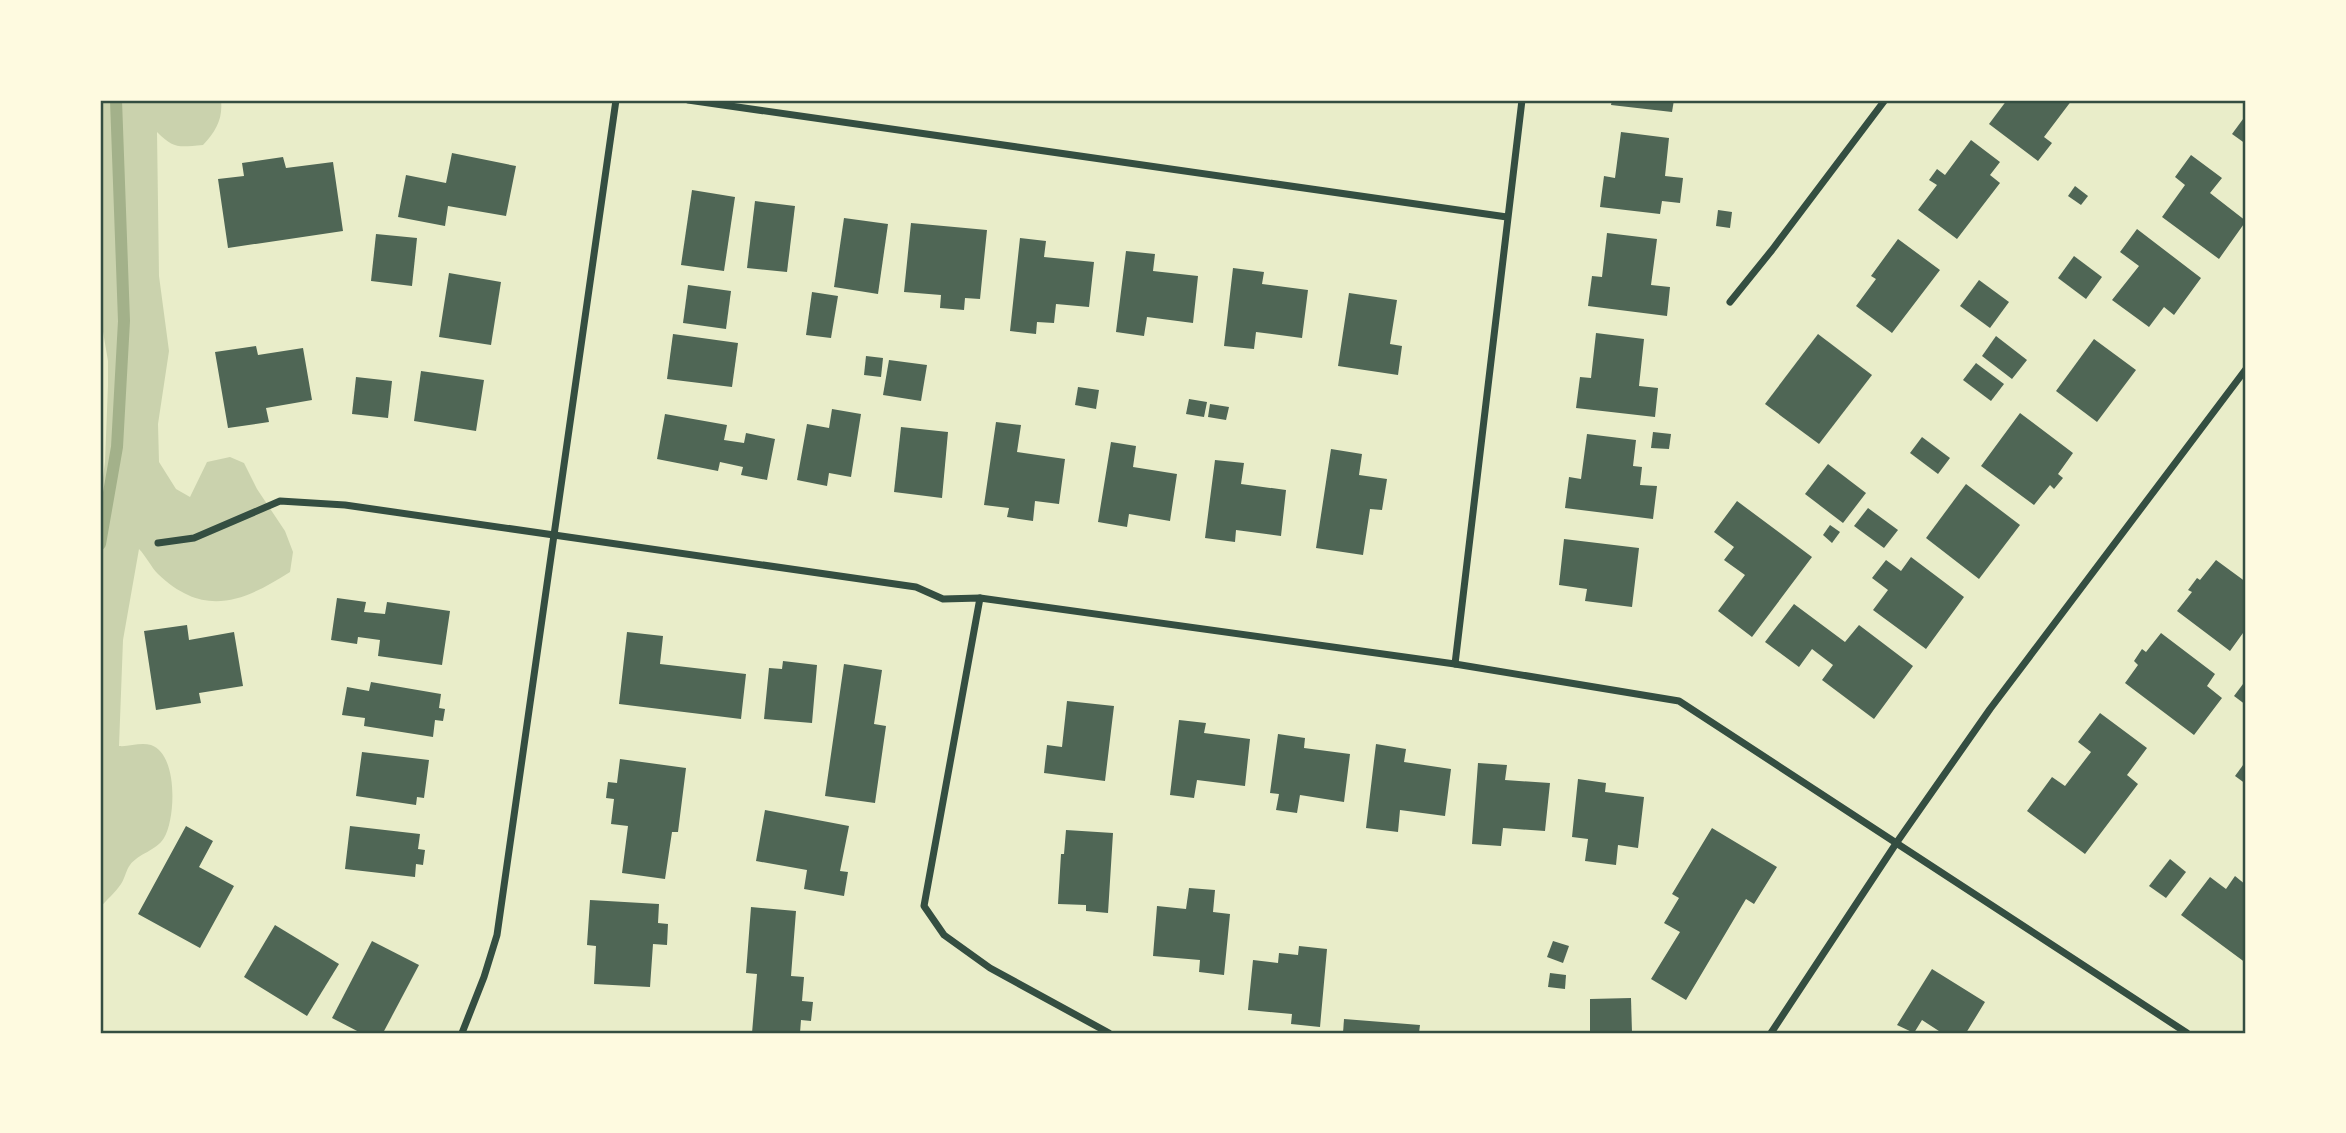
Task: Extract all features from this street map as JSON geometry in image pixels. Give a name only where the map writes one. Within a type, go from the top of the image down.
[{"type":"street","points":[[462,1033],[497,935],[616,100]]},
{"type":"street","points":[[688,100],[1507,217]]},
{"type":"street","points":[[1455,664],[1522,100]]},
{"type":"street","points":[[1730,302],[1773,250],[1885,100]]},
{"type":"street","points":[[1771,1033],[1897,842],[1990,709],[2246,369]]},
{"type":"street","points":[[158,544],[194,538],[280,500],[345,505],[916,587],[943,599],[980,597],[1455,664],[1679,701],[2187,1033]]},
{"type":"street","points":[[980,597],[924,906],[944,935],[990,968],[1109,1033]]},
{"type":"green space","points":[[100,100],[221,100],[218,124],[203,145],[177,146],[157,132],[159,276],[169,351],[158,424],[159,462],[176,489],[190,497],[207,462],[230,457],[244,463],[257,489],[285,531],[293,552],[290,572],[273,583],[240,597],[208,601],[175,588],[158,574],[139,549],[123,640],[119,746],[147,744],[160,751],[170,773],[171,816],[161,842],[134,861],[121,884],[100,908],[100,501],[105,462],[108,361],[100,314]]},
{"type":"building","points":[[1612,100],[1674,100],[1672,112],[1611,105]]},
{"type":"building","points":[[2007,100],[2072,100],[2044,137],[2052,143],[2038,161],[1989,124]]},
{"type":"building","points":[[2246,115],[2246,144],[2232,134]]},
{"type":"building","points":[[1621,132],[1669,138],[1665,176],[1683,178],[1680,203],[1662,201],[1660,214],[1600,207],[1604,176],[1615,178]]},
{"type":"building","points":[[1971,140],[2000,162],[1990,175],[2000,183],[1957,239],[1918,210],[1937,185],[1929,180],[1937,169],[1945,175]]},
{"type":"building","points":[[452,153],[516,166],[506,216],[448,206],[445,226],[398,217],[406,175],[446,183]]},
{"type":"building","points":[[2191,155],[2222,178],[2210,193],[2246,221],[2219,259],[2162,217],[2185,185],[2175,177]]},
{"type":"building","points":[[283,157],[286,168],[333,162],[343,231],[228,248],[218,179],[244,176],[242,163]]},
{"type":"building","points":[[2075,186],[2088,196],[2081,205],[2068,196]]},
{"type":"building","points":[[692,190],[735,197],[724,271],[681,265]]},
{"type":"building","points":[[755,201],[795,206],[787,272],[747,268]]},
{"type":"building","points":[[1718,210],[1732,212],[1730,228],[1716,226]]},
{"type":"building","points":[[844,218],[888,224],[878,294],[834,287]]},
{"type":"building","points":[[911,223],[987,230],[980,299],[965,298],[964,310],[940,308],[941,295],[904,292]]},
{"type":"building","points":[[2137,229],[2201,278],[2174,315],[2164,307],[2149,327],[2112,300],[2139,266],[2120,252]]},
{"type":"building","points":[[1607,233],[1657,239],[1651,285],[1670,287],[1667,316],[1588,306],[1592,276],[1602,277]]},
{"type":"building","points":[[376,234],[417,238],[412,286],[371,281]]},
{"type":"building","points":[[1020,238],[1046,241],[1044,257],[1094,262],[1089,307],[1056,304],[1054,323],[1037,322],[1036,334],[1010,331]]},
{"type":"building","points":[[1898,239],[1940,270],[1892,333],[1856,306],[1876,279],[1871,276]]},
{"type":"building","points":[[1126,251],[1155,254],[1153,271],[1198,276],[1193,323],[1147,317],[1144,336],[1116,332]]},
{"type":"building","points":[[2074,256],[2102,277],[2086,299],[2058,278]]},
{"type":"building","points":[[1233,268],[1264,272],[1262,284],[1308,290],[1302,338],[1256,332],[1254,349],[1224,346]]},
{"type":"building","points":[[449,273],[501,282],[491,345],[439,337]]},
{"type":"building","points":[[1979,280],[2009,302],[1990,328],[1960,306]]},
{"type":"building","points":[[688,285],[731,291],[726,329],[683,323]]},
{"type":"building","points":[[812,292],[838,296],[831,338],[806,335]]},
{"type":"building","points":[[1349,293],[1397,300],[1390,344],[1402,346],[1398,375],[1338,366]]},
{"type":"building","points":[[1596,333],[1644,339],[1639,386],[1658,388],[1655,417],[1576,408],[1580,377],[1591,378]]},
{"type":"building","points":[[673,334],[738,343],[732,387],[667,379]]},
{"type":"building","points":[[1818,334],[1872,375],[1819,444],[1765,404]]},
{"type":"building","points":[[1996,336],[2027,360],[2012,379],[1982,356]]},
{"type":"building","points":[[2094,339],[2136,370],[2097,422],[2056,391]]},
{"type":"building","points":[[256,346],[258,355],[303,348],[312,400],[266,408],[269,422],[228,428],[215,352]]},
{"type":"building","points":[[866,356],[883,358],[881,377],[864,375]]},
{"type":"building","points":[[889,360],[927,365],[921,401],[883,395]]},
{"type":"building","points":[[1976,363],[2004,384],[1991,401],[1963,380]]},
{"type":"building","points":[[421,371],[484,380],[476,431],[414,421]]},
{"type":"building","points":[[356,377],[392,381],[388,418],[352,414]]},
{"type":"building","points":[[1078,387],[1099,390],[1096,409],[1075,405]]},
{"type":"building","points":[[1189,399],[1207,402],[1204,417],[1186,414]]},
{"type":"building","points":[[1210,404],[1229,407],[1226,420],[1208,417]]},
{"type":"building","points":[[832,409],[861,414],[851,477],[829,473],[827,486],[797,480],[807,424],[829,428]]},
{"type":"building","points":[[2020,413],[2073,453],[2058,474],[2063,478],[2054,489],[2050,485],[2034,505],[1981,466]]},
{"type":"building","points":[[665,414],[727,425],[724,440],[744,443],[746,433],[775,439],[767,480],[741,475],[743,467],[720,462],[718,471],[657,459]]},
{"type":"building","points":[[996,422],[1021,425],[1017,452],[1065,459],[1059,504],[1035,501],[1033,521],[1007,517],[1009,508],[984,505]]},
{"type":"building","points":[[901,427],[948,432],[942,498],[894,492]]},
{"type":"building","points":[[1653,432],[1671,434],[1669,449],[1651,448]]},
{"type":"building","points":[[1587,434],[1636,440],[1633,466],[1642,467],[1640,485],[1657,486],[1653,519],[1565,508],[1569,477],[1581,479]]},
{"type":"building","points":[[1922,437],[1950,458],[1938,474],[1910,453]]},
{"type":"building","points":[[1111,442],[1136,446],[1133,467],[1177,474],[1170,521],[1129,514],[1127,527],[1098,522]]},
{"type":"building","points":[[1331,449],[1362,454],[1359,475],[1387,479],[1382,510],[1370,509],[1363,555],[1316,548]]},
{"type":"building","points":[[1215,460],[1244,463],[1241,484],[1286,490],[1281,536],[1236,530],[1235,542],[1205,538]]},
{"type":"building","points":[[1828,464],[1866,493],[1843,523],[1805,494]]},
{"type":"building","points":[[1966,484],[2020,525],[1979,579],[1926,538]]},
{"type":"building","points":[[1737,501],[1812,557],[1752,637],[1718,611],[1745,575],[1724,560],[1734,547],[1714,532]]},
{"type":"building","points":[[1868,508],[1898,530],[1884,548],[1854,526]]},
{"type":"building","points":[[1830,525],[1840,532],[1832,543],[1823,535]]},
{"type":"building","points":[[1564,539],[1639,548],[1632,607],[1585,601],[1587,589],[1559,585]]},
{"type":"building","points":[[1911,557],[1964,597],[1926,649],[1873,610],[1888,590],[1872,578],[1886,560],[1901,571]]},
{"type":"building","points":[[2216,560],[2246,582],[2246,636],[2243,633],[2230,651],[2177,611],[2192,592],[2188,590],[2197,578],[2200,580]]},
{"type":"building","points":[[337,598],[366,602],[364,612],[385,614],[387,602],[450,611],[442,665],[378,656],[380,640],[358,637],[357,644],[331,640]]},
{"type":"building","points":[[1794,604],[1845,642],[1859,625],[1913,666],[1874,719],[1822,680],[1833,665],[1812,649],[1799,667],[1765,642]]},
{"type":"building","points":[[187,625],[189,640],[234,632],[243,686],[199,693],[201,703],[156,710],[144,631]]},
{"type":"building","points":[[627,632],[663,636],[660,664],[746,674],[741,719],[619,704]]},
{"type":"building","points":[[2161,633],[2215,674],[2207,686],[2222,698],[2194,735],[2125,683],[2138,665],[2134,661],[2142,649],[2146,652]]},
{"type":"building","points":[[783,661],[817,665],[812,723],[764,719],[769,668],[782,669]]},
{"type":"building","points":[[844,664],[882,670],[874,724],[886,726],[875,803],[825,796]]},
{"type":"building","points":[[2246,680],[2246,705],[2234,696]]},
{"type":"building","points":[[371,682],[441,694],[439,708],[445,709],[443,721],[435,720],[433,737],[364,726],[365,718],[342,715],[347,687],[369,691]]},
{"type":"building","points":[[1067,701],[1114,706],[1105,781],[1044,773],[1047,745],[1062,747]]},
{"type":"building","points":[[2100,713],[2147,748],[2127,775],[2138,784],[2085,854],[2027,811],[2052,777],[2065,786],[2091,752],[2078,742]]},
{"type":"building","points":[[1179,720],[1206,723],[1204,733],[1250,739],[1245,786],[1197,780],[1194,798],[1170,795]]},
{"type":"building","points":[[1278,734],[1305,738],[1304,748],[1350,754],[1344,802],[1300,795],[1297,813],[1276,810],[1279,794],[1270,793]]},
{"type":"building","points":[[1376,744],[1406,749],[1404,762],[1451,769],[1445,816],[1400,810],[1398,832],[1366,828]]},
{"type":"building","points":[[362,752],[429,760],[424,798],[417,797],[416,805],[356,796]]},
{"type":"building","points":[[620,759],[686,768],[678,832],[672,832],[665,879],[622,873],[628,826],[611,824],[614,799],[606,798],[608,782],[617,783]]},
{"type":"building","points":[[2246,761],[2246,784],[2235,776]]},
{"type":"building","points":[[1478,763],[1507,765],[1505,780],[1550,783],[1545,831],[1503,828],[1501,846],[1472,844]]},
{"type":"building","points":[[1578,779],[1606,783],[1605,792],[1644,797],[1638,848],[1618,845],[1616,865],[1585,861],[1588,839],[1572,837]]},
{"type":"building","points":[[765,810],[849,826],[840,871],[848,872],[844,896],[804,889],[807,870],[756,861]]},
{"type":"building","points":[[186,826],[213,841],[199,867],[234,886],[200,948],[138,914]]},
{"type":"building","points":[[350,826],[420,834],[418,849],[425,850],[423,865],[416,864],[415,877],[345,869]]},
{"type":"building","points":[[1712,828],[1777,867],[1754,904],[1746,899],[1686,1000],[1651,979],[1680,932],[1664,923],[1679,898],[1672,894]]},
{"type":"building","points":[[1066,830],[1113,833],[1108,913],[1086,911],[1086,905],[1058,904],[1061,854],[1064,854]]},
{"type":"building","points":[[2170,859],[2186,872],[2166,898],[2149,886]]},
{"type":"building","points":[[2235,876],[2246,885],[2246,963],[2181,915],[2210,877],[2226,889]]},
{"type":"building","points":[[1189,888],[1215,890],[1213,912],[1230,914],[1224,975],[1199,972],[1200,960],[1153,956],[1157,906],[1186,909]]},
{"type":"building","points":[[590,900],[659,904],[658,923],[668,924],[667,945],[653,944],[650,987],[594,984],[596,946],[587,945]]},
{"type":"building","points":[[751,907],[796,911],[791,976],[804,977],[802,1001],[813,1002],[811,1021],[801,1020],[800,1033],[752,1033],[757,974],[746,973]]},
{"type":"building","points":[[275,925],[339,964],[307,1016],[244,977]]},
{"type":"building","points":[[372,941],[419,965],[383,1033],[361,1033],[332,1018]]},
{"type":"building","points":[[1553,941],[1569,946],[1563,963],[1547,957]]},
{"type":"building","points":[[1299,946],[1327,949],[1320,1027],[1291,1024],[1292,1014],[1248,1010],[1253,960],[1278,963],[1279,953],[1298,955]]},
{"type":"building","points":[[1932,969],[1985,1002],[1966,1033],[1942,1033],[1922,1020],[1914,1033],[1897,1025]]},
{"type":"building","points":[[1550,973],[1566,975],[1565,989],[1548,987]]},
{"type":"building","points":[[1631,998],[1632,1033],[1590,1033],[1590,999]]},
{"type":"building","points":[[1344,1019],[1420,1025],[1419,1033],[1343,1033]]},
{"type":"waterway","points":[[100,544],[117,447],[124,321],[116,100]]}]
